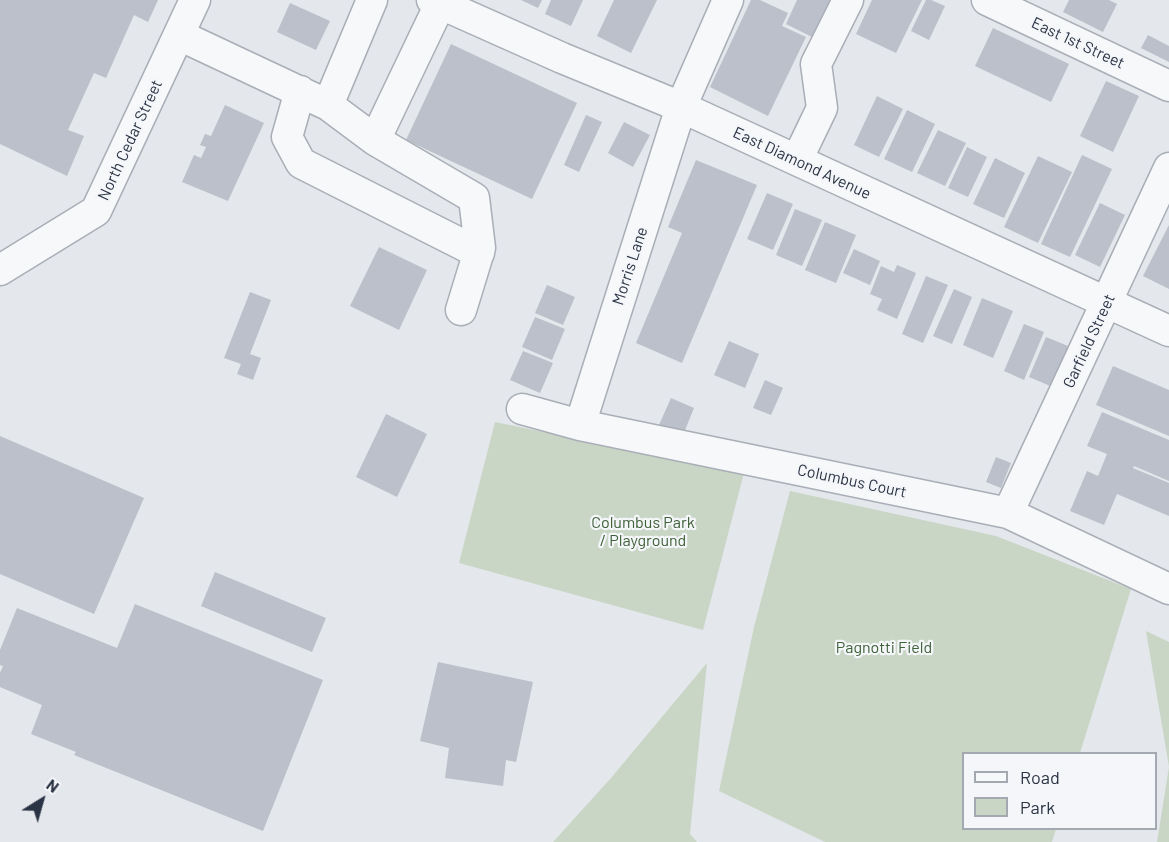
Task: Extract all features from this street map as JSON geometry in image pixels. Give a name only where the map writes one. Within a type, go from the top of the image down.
[{"type":"street","name":"North Cedar Street","points":[[0,270],[96,211],[195,0]]},
{"type":"street","points":[[328,105],[372,0]]},
{"type":"street","name":"Morris Lane","points":[[580,425],[681,107],[728,0]]},
{"type":"street","points":[[797,160],[822,108],[816,64],[848,0]]},
{"type":"street","name":"East 1st Street","points":[[989,0],[1169,86]]},
{"type":"street","points":[[375,140],[436,2]]},
{"type":"street","name":"East Diamond Avenue","points":[[436,2],[562,58],[681,107],[1169,331]]},
{"type":"street","points":[[179,35],[328,105],[375,140],[474,198],[480,248],[461,310]]},
{"type":"street","points":[[300,91],[287,137],[301,163],[479,253]]},
{"type":"street","name":"Garfield Street","points":[[1008,513],[1169,168]]},
{"type":"street","name":"Columbus Court","points":[[522,409],[580,425],[1008,513],[1169,589]]},
{"type":"green space","name":"Columbus Park / Playground","points":[[495,422],[744,473],[703,630],[459,563]]},
{"type":"green space","name":"Pagnotti Field","points":[[790,491],[996,536],[1131,589],[1080,752],[962,752],[962,830],[1056,830],[1052,842],[825,842],[719,791],[754,627]]},
{"type":"green space","points":[[1146,631],[1169,642],[1169,767]]},
{"type":"green space","points":[[707,663],[690,834],[697,842],[553,842],[611,778]]},
{"type":"green space","points":[[1169,767],[1169,842],[1157,842]]},
{"type":"building","points":[[0,0],[158,0],[148,22],[134,15],[106,78],[94,73],[68,130],[84,136],[67,176],[0,144]]},
{"type":"building","points":[[521,0],[542,0],[538,8]]},
{"type":"building","points":[[551,0],[583,0],[571,26],[545,14]]},
{"type":"building","points":[[614,0],[657,0],[631,53],[597,36]]},
{"type":"building","points":[[751,0],[760,0],[788,13],[782,26],[806,37],[768,116],[710,87]]},
{"type":"building","points":[[797,0],[835,0],[816,39],[786,24]]},
{"type":"building","points":[[872,0],[922,0],[896,53],[856,34]]},
{"type":"building","points":[[926,0],[945,6],[929,40],[911,31]]},
{"type":"building","points":[[1069,0],[1109,0],[1117,4],[1103,32],[1063,12]]},
{"type":"building","points":[[290,3],[330,21],[316,50],[277,32]]},
{"type":"building","points":[[993,28],[1069,64],[1051,102],[975,66]]},
{"type":"building","points":[[1148,35],[1169,46],[1169,62],[1141,48]]},
{"type":"building","points":[[451,44],[577,103],[532,199],[406,140]]},
{"type":"building","points":[[1106,81],[1139,96],[1113,152],[1080,136]]},
{"type":"building","points":[[877,96],[903,109],[879,157],[854,145]]},
{"type":"building","points":[[225,105],[264,123],[228,201],[182,182],[194,155],[201,158],[206,147],[200,145],[205,134],[211,136]]},
{"type":"building","points":[[907,110],[935,124],[912,172],[884,159]]},
{"type":"building","points":[[586,115],[602,122],[579,172],[564,165]]},
{"type":"building","points":[[624,122],[650,135],[633,167],[608,153]]},
{"type":"building","points":[[938,130],[966,143],[945,186],[917,173]]},
{"type":"building","points":[[967,147],[987,157],[968,197],[948,188]]},
{"type":"building","points":[[1082,155],[1112,169],[1070,257],[1041,244]]},
{"type":"building","points":[[1038,156],[1072,172],[1038,243],[1004,227]]},
{"type":"building","points":[[995,158],[1025,173],[1004,218],[973,204]]},
{"type":"building","points":[[696,160],[757,185],[682,363],[636,343],[682,233],[668,227]]},
{"type":"building","points":[[767,193],[793,204],[773,250],[747,239]]},
{"type":"building","points":[[1100,203],[1125,215],[1100,267],[1075,255]]},
{"type":"building","points":[[795,209],[822,220],[802,266],[776,255]]},
{"type":"building","points":[[825,222],[856,235],[836,283],[805,270]]},
{"type":"building","points":[[1169,225],[1169,289],[1143,276]]},
{"type":"building","points":[[379,247],[427,270],[399,330],[350,306]]},
{"type":"building","points":[[854,249],[880,261],[870,285],[843,273]]},
{"type":"building","points":[[897,265],[916,273],[897,319],[877,310],[882,299],[870,294],[881,266],[894,272]]},
{"type":"building","points":[[926,276],[948,285],[923,343],[902,334]]},
{"type":"building","points":[[547,285],[575,297],[563,325],[535,313]]},
{"type":"building","points":[[954,289],[972,297],[952,344],[933,336]]},
{"type":"building","points":[[250,292],[271,300],[250,354],[261,358],[253,380],[237,374],[241,364],[224,358]]},
{"type":"building","points":[[982,298],[1013,311],[993,358],[963,345]]},
{"type":"building","points":[[535,317],[565,329],[552,360],[522,347]]},
{"type":"building","points":[[1024,324],[1044,332],[1024,380],[1004,371]]},
{"type":"building","points":[[1046,337],[1073,348],[1055,388],[1029,377]]},
{"type":"building","points":[[729,341],[759,354],[745,388],[714,375]]},
{"type":"building","points":[[523,351],[553,363],[540,393],[510,380]]},
{"type":"building","points":[[1113,366],[1169,390],[1169,436],[1096,405]]},
{"type":"building","points":[[765,380],[783,388],[771,415],[753,408]]},
{"type":"building","points":[[671,398],[694,408],[683,435],[659,425]]},
{"type":"building","points":[[1102,412],[1169,440],[1169,481],[1134,466],[1133,468],[1169,483],[1169,516],[1117,494],[1104,525],[1070,511],[1087,471],[1098,476],[1107,454],[1087,446]]},
{"type":"building","points":[[386,414],[427,434],[397,497],[356,477]]},
{"type":"building","points":[[0,436],[144,498],[94,614],[0,574]]},
{"type":"building","points":[[996,457],[1011,463],[1001,488],[986,482]]},
{"type":"building","points":[[215,572],[326,618],[312,652],[201,606]]},
{"type":"building","points":[[135,604],[323,680],[263,831],[74,755],[76,752],[31,734],[42,705],[0,687],[0,673],[3,666],[0,665],[0,650],[17,608],[117,648]]},
{"type":"building","points":[[438,662],[533,682],[516,762],[506,760],[503,786],[445,778],[449,748],[420,741]]}]
